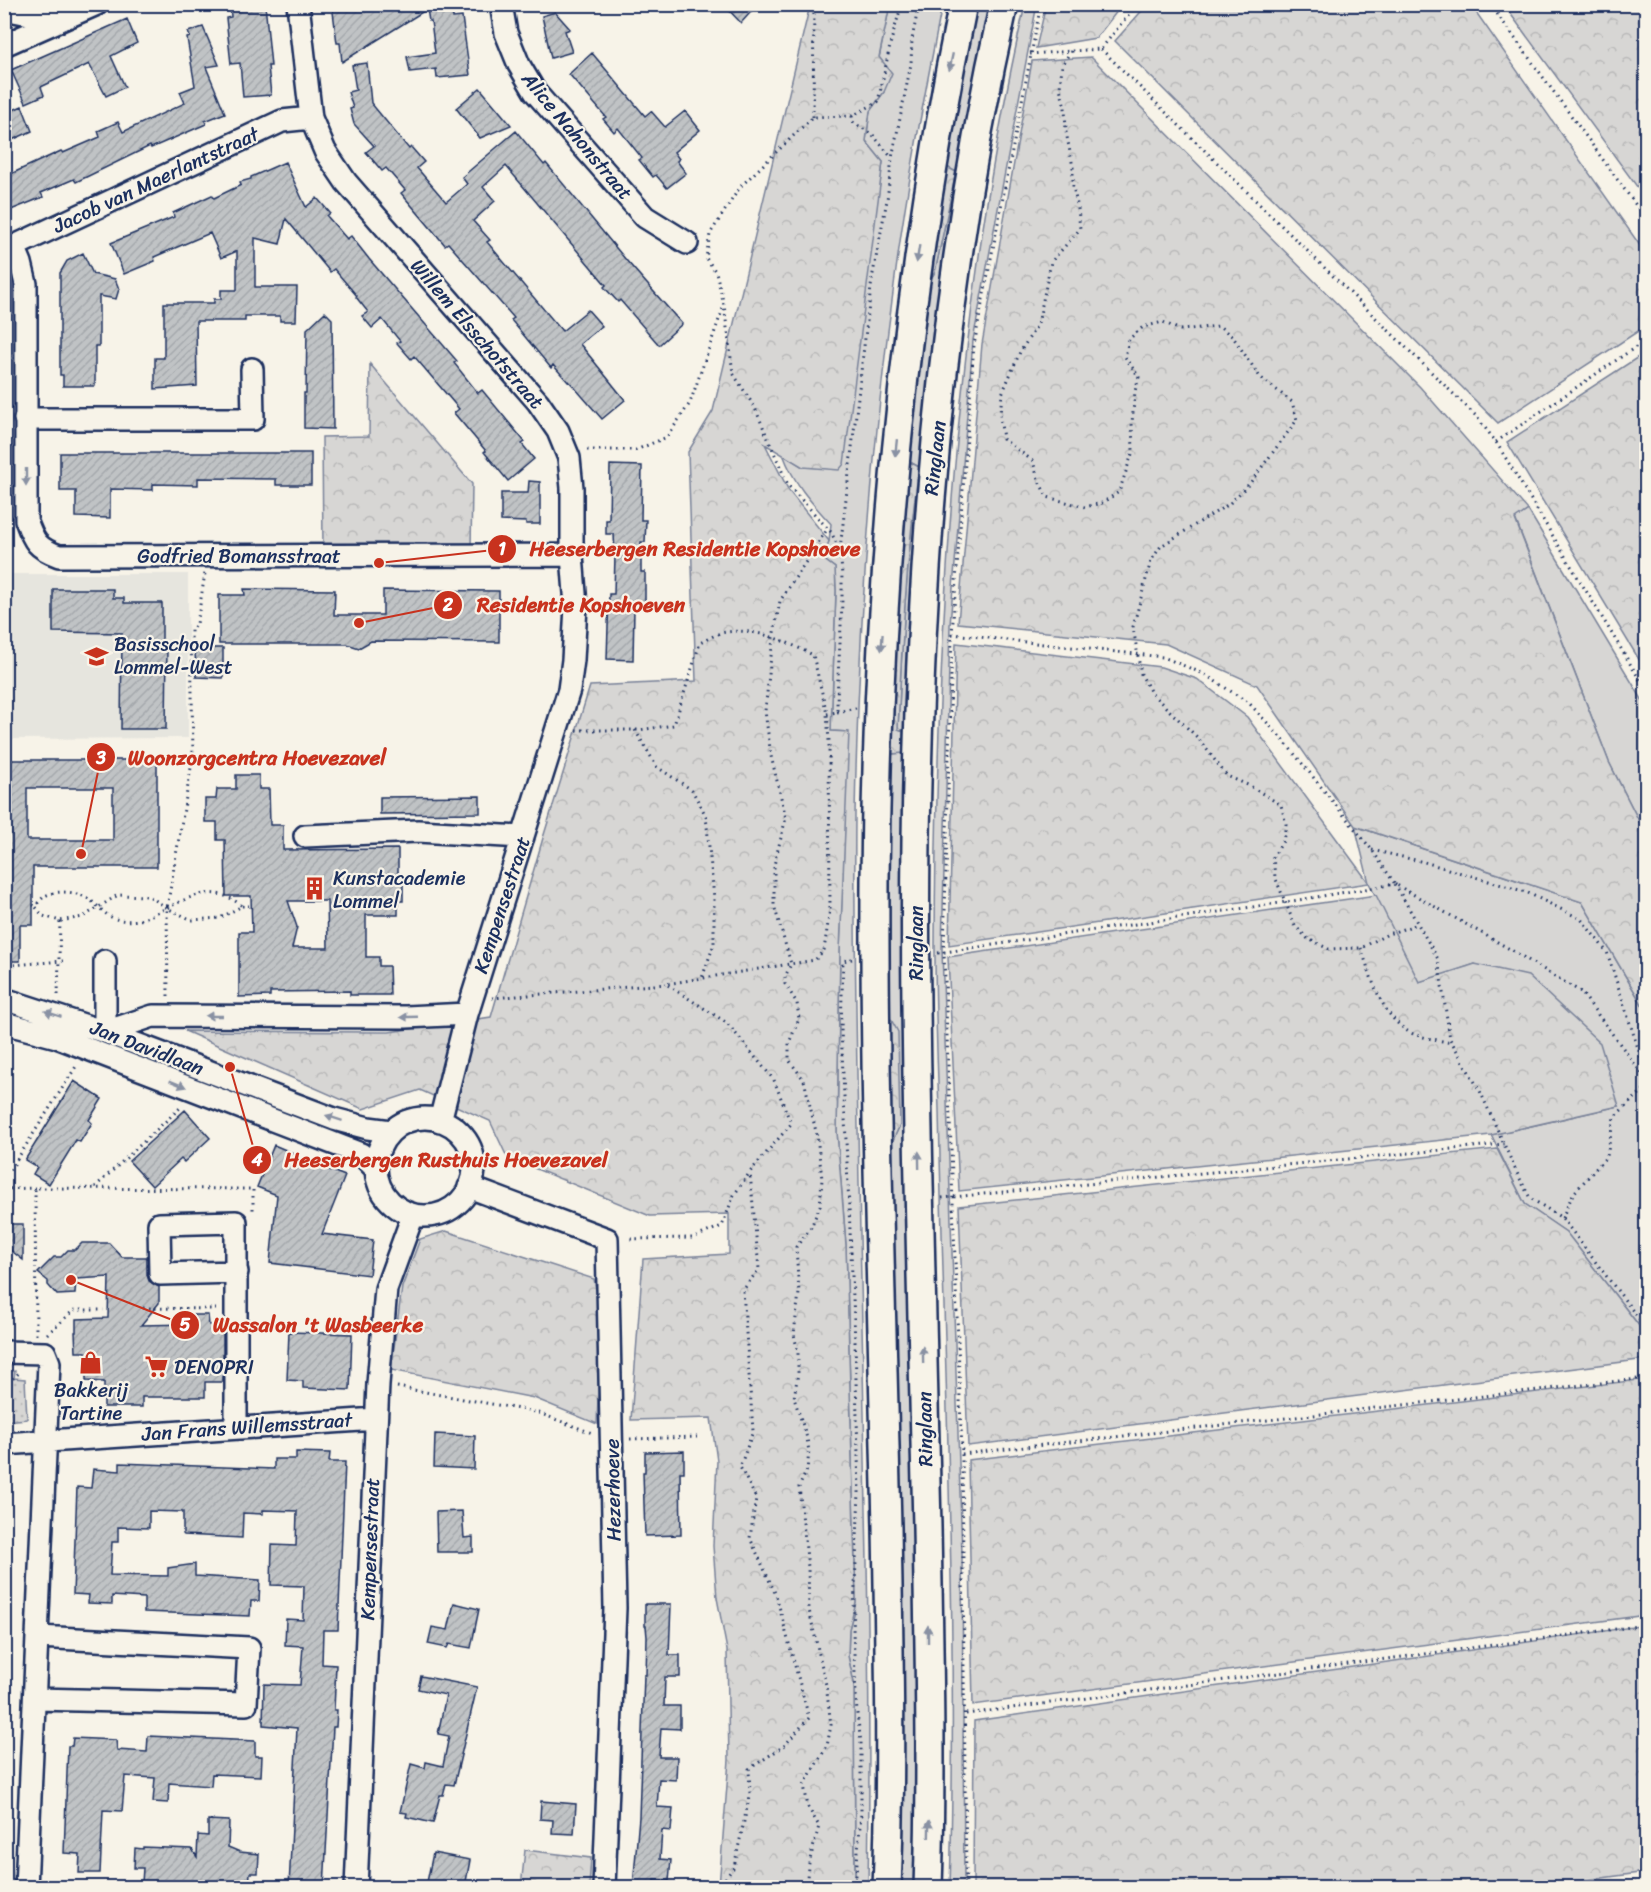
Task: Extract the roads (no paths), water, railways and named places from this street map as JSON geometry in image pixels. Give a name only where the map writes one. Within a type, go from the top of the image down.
[{"type":"main road","name":"Ringlaan","points":[[887,1887],[890,1695],[875,904],[879,687],[895,461],[915,270],[945,90],[963,4]]},
{"type":"main road","name":"Ringlaan","points":[[928,1887],[930,1824],[928,1609],[916,1004],[916,812],[922,646],[931,494],[949,317],[990,69],[1004,4]]},
{"type":"street","points":[[4,45],[97,4]]},
{"type":"street","name":"Willem Elsschotstraat","points":[[298,4],[311,118],[325,151],[346,182],[538,402],[558,431],[568,458],[572,488],[572,555],[576,606],[573,660],[568,690]]},
{"type":"street","name":"Alice Nahonstraat","points":[[501,4],[506,33],[519,65],[535,92],[645,217],[687,243]]},
{"type":"street","points":[[4,9],[59,20]]},
{"type":"street","name":"Jacob van Maerlantstraat","points":[[9,248],[282,121],[311,118]]},
{"type":"street","name":"Godfried Bomansstraat","points":[[9,248],[21,263],[26,284],[26,520],[33,539],[43,550],[59,556],[572,555]]},
{"type":"street","points":[[25,418],[254,418],[252,369]]},
{"type":"street","name":"Kempensestraat","points":[[440,1120],[469,1007],[568,690]]},
{"type":"street","points":[[304,836],[418,831],[523,837]]},
{"type":"street","points":[[105,961],[105,1032],[153,1016],[406,1017],[469,1007]]},
{"type":"street","name":"Jan Davidlaan","points":[[8,1000],[105,1032],[295,1104],[368,1128],[391,1131]]},
{"type":"street","name":"Jan Davidlaan","points":[[4,1023],[57,1037],[142,1069],[361,1155],[375,1168]]},
{"type":"street","points":[[142,1069],[151,1050]]},
{"type":"street","points":[[287,1126],[295,1104]]},
{"type":"street","points":[[414,1119],[440,1120],[457,1131],[470,1148],[473,1174],[462,1199],[446,1211],[427,1216],[413,1215],[398,1209],[386,1198],[378,1184],[375,1168],[377,1154],[391,1131],[402,1124],[414,1119]]},
{"type":"street","name":"Hezerhoeve","points":[[469,1187],[607,1239],[615,1608],[604,1887]]},
{"type":"street","name":"Kempensestraat","points":[[356,1887],[376,1419],[386,1289],[413,1215]]},
{"type":"street","points":[[236,1427],[237,1272]]},
{"type":"street","points":[[4,1352],[45,1353],[49,1362],[26,1887]]},
{"type":"street","name":"Jan Frans Willemsstraat","points":[[4,1444],[376,1419]]},
{"type":"street","points":[[36,1699],[246,1704],[249,1648],[38,1637]]},
{"type":"place","name":"Heeserbergen Residentie Kopshoeve","points":[[379,563]]},
{"type":"place","name":"Residentie Kopshoeven","points":[[359,623]]},
{"type":"place","name":"Basisschool Lommel-West","points":[[96,656]]},
{"type":"place","name":"Woonzorgcentra Hoevezavel","points":[[81,854]]},
{"type":"place","name":"Kunstacademie Lommel","points":[[315,889]]},
{"type":"place","name":"Heeserbergen Rusthuis Hoevezavel","points":[[230,1067]]},
{"type":"place","name":"Wassalon 't Wasbeerke","points":[[71,1280]]},
{"type":"place","name":"Bakkerij Tartine","points":[[91,1362]]},
{"type":"place","name":"DENOPRI","points":[[156,1367]]}]
